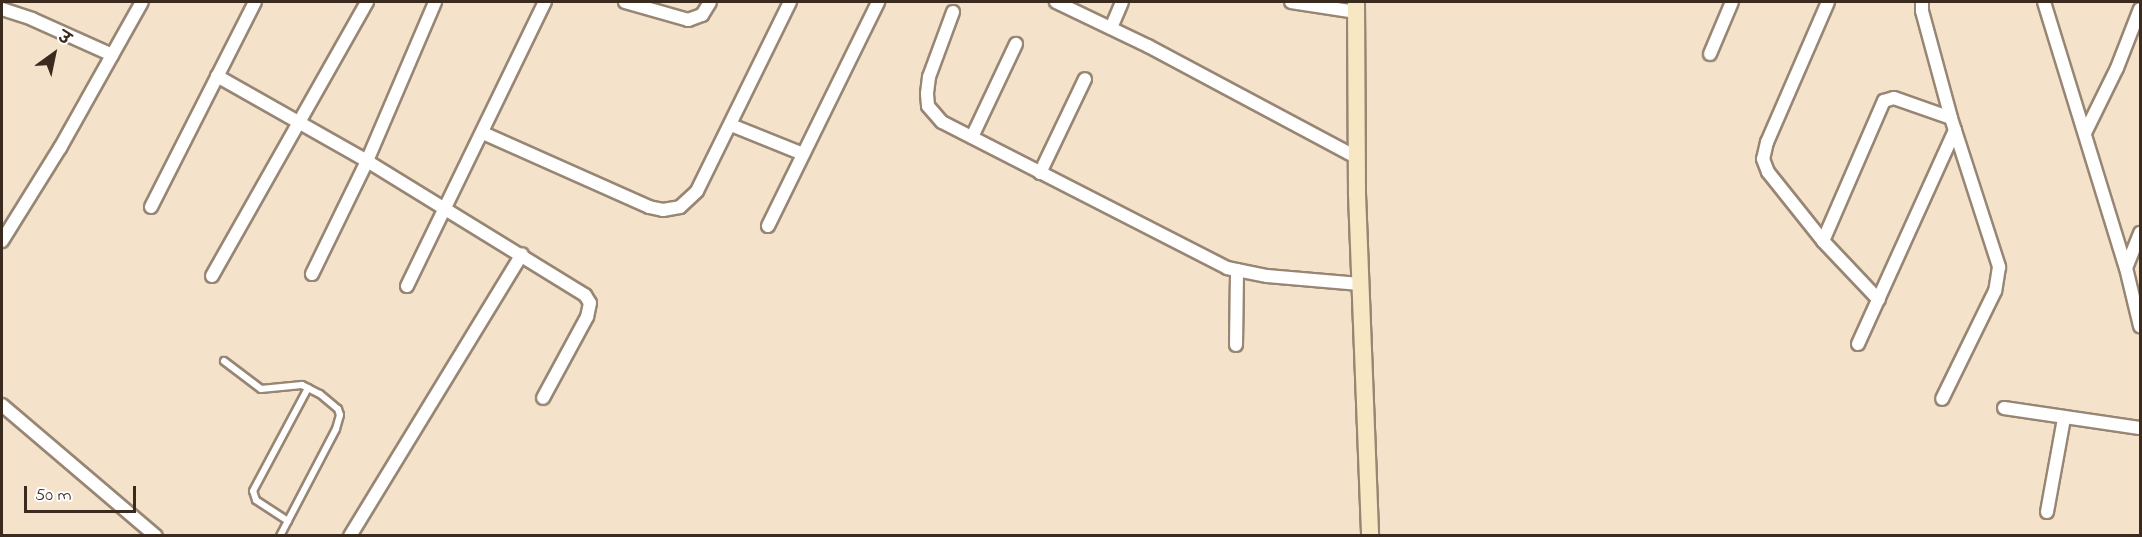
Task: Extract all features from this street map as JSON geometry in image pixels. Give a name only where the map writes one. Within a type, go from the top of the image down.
[{"type":"street","points":[[2,241],[60,148],[142,2]]},
{"type":"street","points":[[151,207],[255,2]]},
{"type":"street","points":[[212,276],[367,2]]},
{"type":"street","points":[[312,274],[367,161],[435,2]]},
{"type":"street","points":[[407,286],[546,2]]},
{"type":"street","points":[[625,2],[688,20],[702,15],[710,2]]},
{"type":"street","points":[[483,132],[649,207],[671,210],[689,202],[697,191],[790,2]]},
{"type":"street","points":[[768,226],[878,2]]},
{"type":"street","points":[[1056,2],[1111,28],[1356,157]]},
{"type":"street","points":[[1111,28],[1122,2]]},
{"type":"street","points":[[1291,2],[1356,7],[1356,157],[1371,536]]},
{"type":"street","points":[[1710,54],[1732,2]]},
{"type":"street","points":[[1828,2],[1767,142],[1763,159],[1768,172],[1823,241],[1879,300]]},
{"type":"street","points":[[1922,2],[1922,11],[1953,124],[1998,258],[1999,273],[1995,291],[1942,399]]},
{"type":"street","points":[[2044,2],[2126,268],[2140,326]]},
{"type":"street","points":[[2,9],[32,19],[111,55]]},
{"type":"street","points":[[2085,133],[2117,68],[2140,9]]},
{"type":"street","points":[[953,12],[929,76],[928,106],[942,122],[1193,252],[1237,270],[1267,276],[1360,284]]},
{"type":"street","points":[[972,137],[1016,44]]},
{"type":"street","points":[[218,76],[367,161],[522,254],[585,295],[590,303],[587,317],[543,398]]},
{"type":"street","points":[[1040,173],[1085,79]]},
{"type":"street","points":[[1823,241],[1884,101],[1894,98],[1953,124]]},
{"type":"street","points":[[731,124],[803,154]]},
{"type":"street","points":[[1858,344],[1879,300],[1953,124]]},
{"type":"street","points":[[2126,268],[2140,232]]},
{"type":"street","points":[[350,536],[522,254]]},
{"type":"street","points":[[1236,345],[1237,270]]},
{"type":"street","points":[[2,405],[156,536]]},
{"type":"street","points":[[2004,408],[2140,428]]},
{"type":"street","points":[[2047,512],[2064,418]]},
{"type":"lane","points":[[224,361],[261,389],[272,390],[295,384],[308,388],[333,403],[338,409],[339,421],[280,536]]},
{"type":"lane","points":[[288,521],[256,500],[253,491],[308,388]]}]
